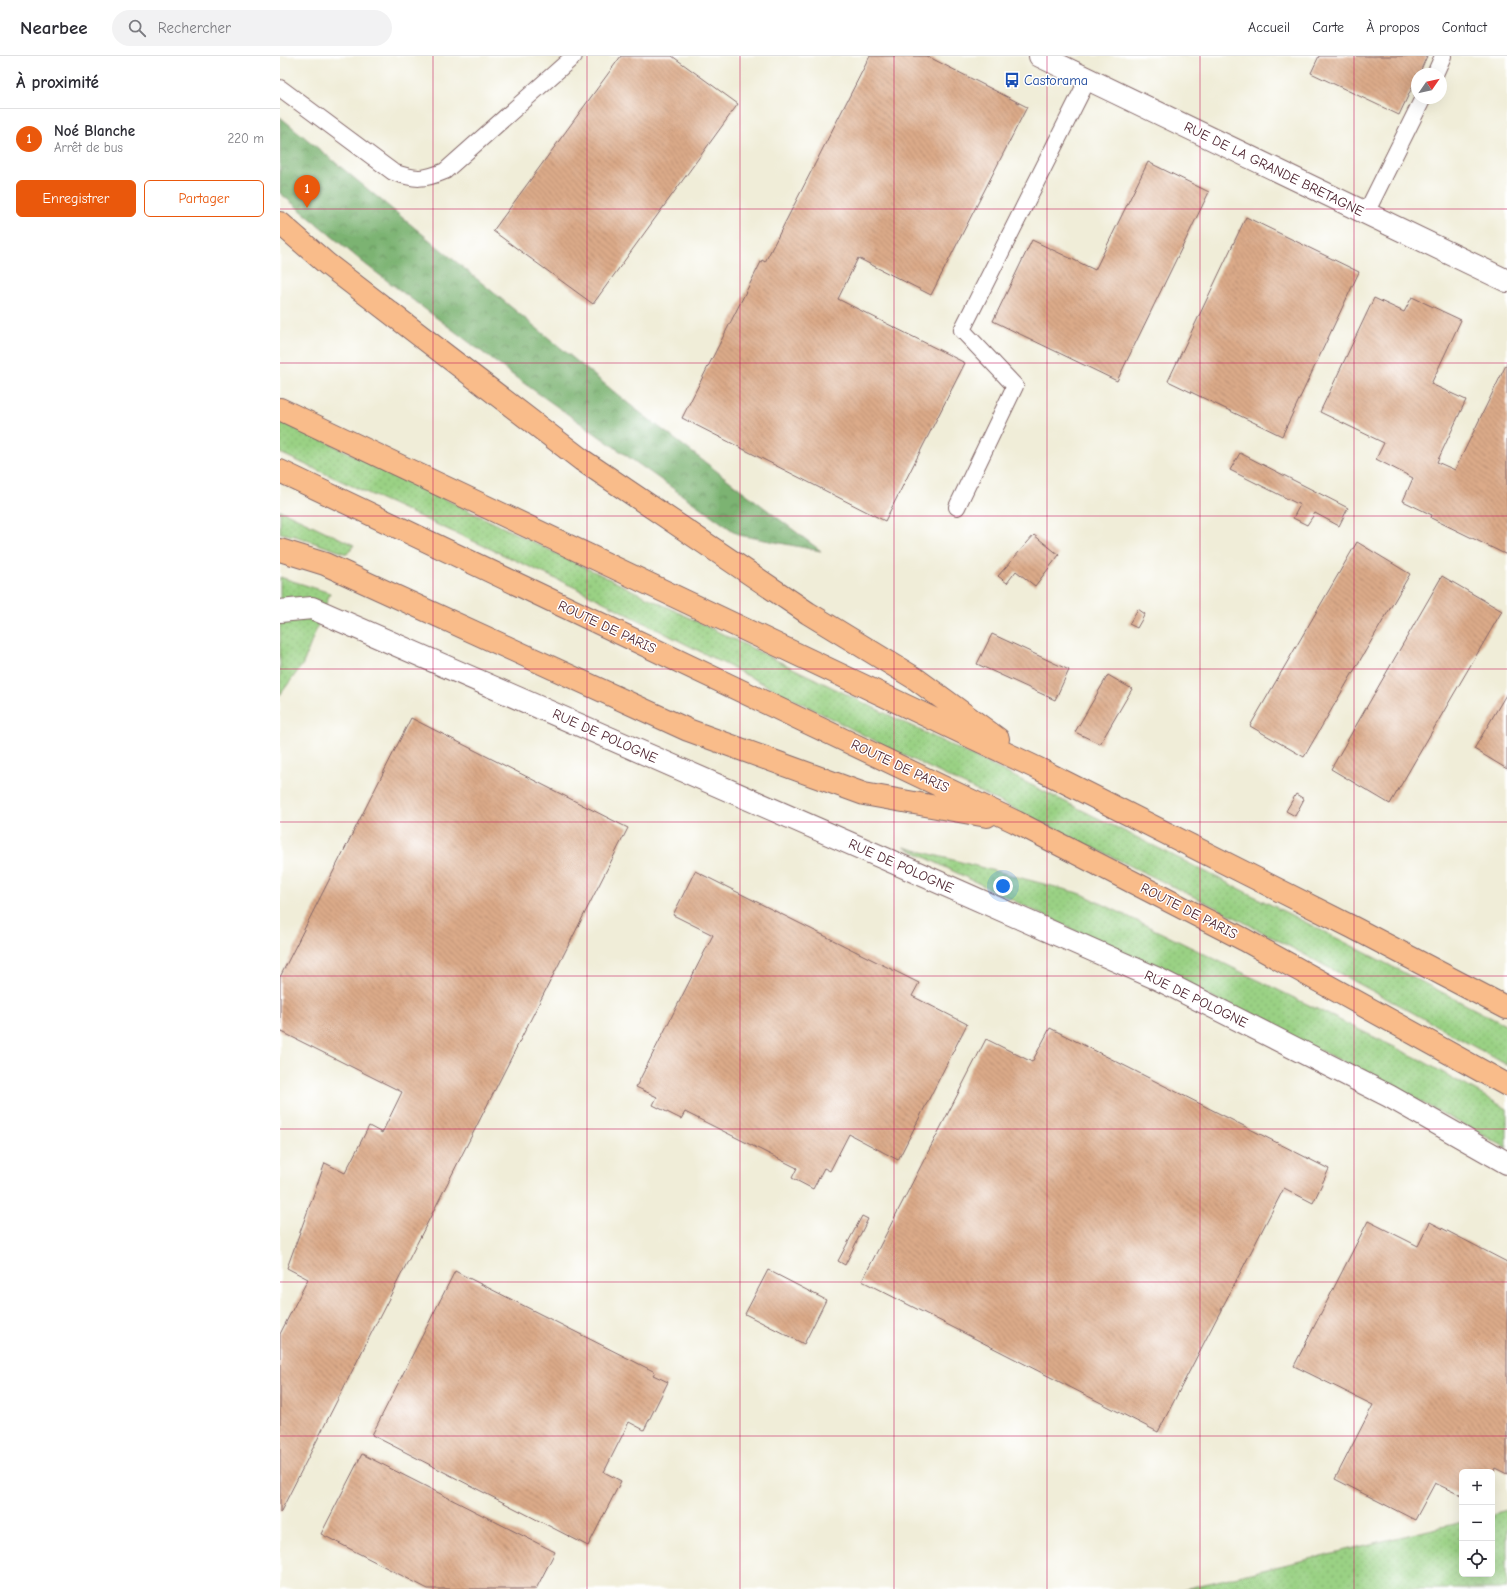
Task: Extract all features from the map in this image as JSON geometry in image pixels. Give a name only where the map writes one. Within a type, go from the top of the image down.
[{"type":"main road","points":[[280,223],[327,264],[582,460],[808,613],[916,679],[1041,770]]},
{"type":"main road","points":[[280,409],[1041,770],[1352,927],[1507,1008]]},
{"type":"main road","name":"ROUTE DE PARIS","points":[[280,471],[1016,822],[1245,940],[1507,1085]]},
{"type":"main road","points":[[280,550],[325,564],[688,730],[864,794],[1016,822]]},
{"type":"street","name":"RUE DE LA GRANDE BRETAGNE","points":[[1040,56],[1067,62],[1088,79],[1507,281]]},
{"type":"street","name":"RUE DE POLOGNE","points":[[280,611],[312,608],[1158,979],[1389,1096],[1507,1163]]},
{"type":"lane","points":[[280,88],[393,172],[410,178],[429,178],[445,171],[574,56]]},
{"type":"lane","points":[[1438,68],[1443,56]]},
{"type":"lane","points":[[957,507],[1015,386],[962,330],[1088,79]]},
{"type":"lane","points":[[1366,213],[1420,104]]},
{"type":"green space","points":[[280,117],[629,404],[821,551],[739,535],[518,379],[365,264],[280,193]]},
{"type":"green space","points":[[280,419],[1049,794],[1202,870],[1507,1026],[1507,1065],[1225,912],[889,748],[576,588],[280,453]]},
{"type":"green space","points":[[280,510],[354,545],[347,554],[295,536],[280,533]]},
{"type":"green space","points":[[280,577],[330,593],[303,664],[280,695]]},
{"type":"green space","points":[[904,847],[1082,894],[1421,1060],[1507,1109],[1507,1148],[1374,1077]]},
{"type":"green space","points":[[1507,1511],[1507,1589],[1184,1589],[1459,1523],[1459,1577],[1495,1577],[1495,1514]]},
{"type":"building","points":[[621,56],[672,56],[738,104],[593,304],[493,231]]},
{"type":"building","points":[[870,56],[927,56],[1027,107],[931,295],[858,258],[838,299],[965,363],[885,521],[682,418],[762,260],[765,262]]},
{"type":"building","points":[[1319,56],[1427,56],[1422,68],[1411,68],[1411,90],[1399,115],[1311,73]]},
{"type":"building","points":[[1148,162],[1209,192],[1117,381],[993,321],[1032,240],[1095,270]]},
{"type":"building","points":[[1246,217],[1359,272],[1282,436],[1168,381]]},
{"type":"building","points":[[1412,297],[1461,320],[1431,384],[1466,400],[1437,462],[1455,470],[1507,363],[1507,555],[1431,518],[1432,515],[1403,501],[1413,478],[1376,459],[1384,443],[1320,412],[1374,298],[1404,312]]},
{"type":"building","points":[[1240,453],[1348,508],[1339,526],[1315,513],[1307,525],[1293,518],[1300,505],[1230,470]]},
{"type":"building","points":[[1034,535],[1059,555],[1035,586],[1016,571],[1007,583],[998,576]]},
{"type":"building","points":[[1357,542],[1410,574],[1304,757],[1250,726]]},
{"type":"building","points":[[1442,576],[1502,611],[1390,804],[1331,769]]},
{"type":"building","points":[[1138,609],[1145,614],[1137,628],[1129,624]]},
{"type":"building","points":[[992,634],[1069,670],[1055,700],[977,664]]},
{"type":"building","points":[[1108,675],[1132,689],[1100,744],[1075,732]]},
{"type":"building","points":[[1507,693],[1507,769],[1474,749]]},
{"type":"building","points":[[411,718],[628,828],[280,1513],[280,1334],[308,1279],[287,1268],[325,1163],[345,1173],[369,1126],[382,1133],[402,1092],[280,1031],[280,977]]},
{"type":"building","points":[[1296,794],[1304,799],[1295,816],[1286,811]]},
{"type":"building","points":[[695,871],[919,983],[912,996],[967,1024],[898,1160],[849,1134],[830,1171],[824,1168],[813,1189],[792,1178],[797,1168],[685,1112],[681,1119],[653,1105],[657,1097],[636,1087],[713,935],[673,915]]},
{"type":"building","points":[[1050,1028],[1329,1169],[1313,1203],[1284,1188],[1158,1432],[862,1281],[986,1039],[1032,1062]]},
{"type":"building","points":[[862,1216],[868,1219],[845,1265],[838,1261]]},
{"type":"building","points":[[1368,1221],[1418,1246],[1430,1222],[1507,1262],[1507,1474],[1495,1468],[1459,1469],[1459,1495],[1435,1483],[1415,1520],[1335,1479],[1373,1405],[1294,1366]]},
{"type":"building","points":[[768,1270],[826,1300],[804,1344],[745,1314]]},
{"type":"building","points":[[455,1271],[655,1372],[653,1375],[668,1382],[644,1430],[629,1422],[604,1472],[621,1481],[588,1546],[372,1435]]},
{"type":"building","points":[[362,1454],[555,1552],[536,1589],[428,1589],[321,1534]]},
{"type":"place","name":"Castorama","points":[[1012,80]]},
{"type":"place","name":"Noé Blanche","points":[[307,208]]}]
